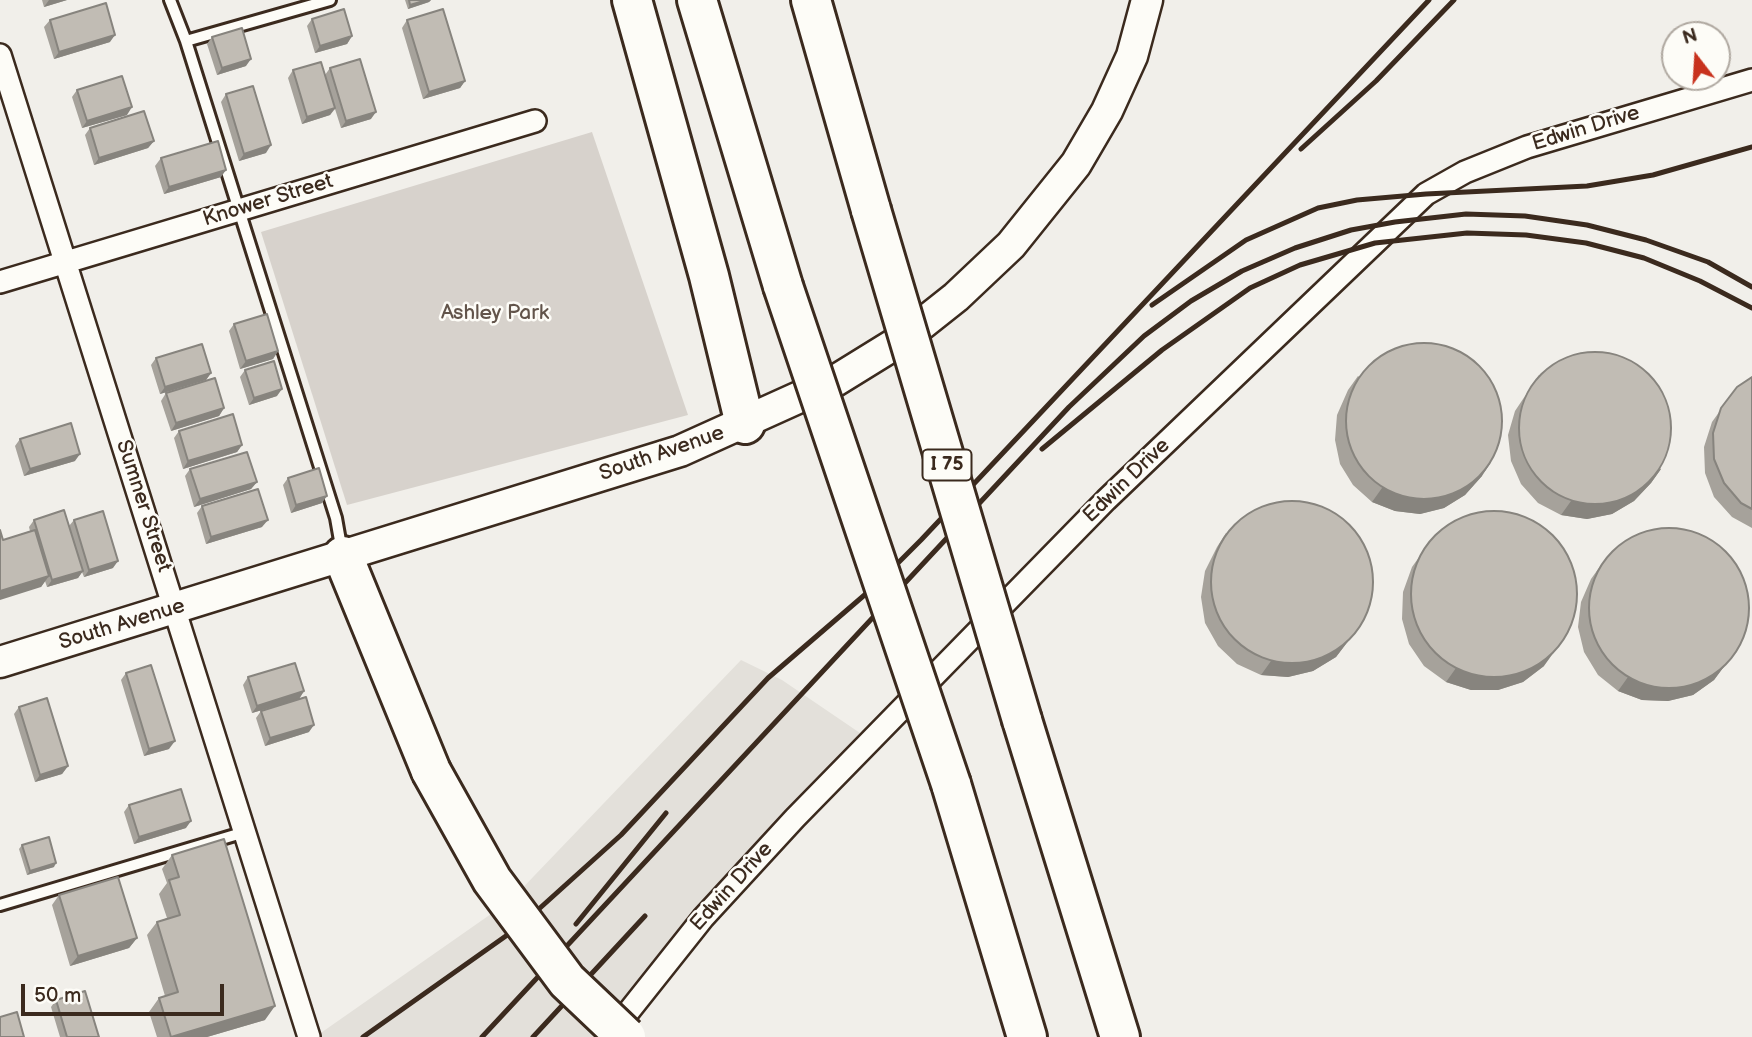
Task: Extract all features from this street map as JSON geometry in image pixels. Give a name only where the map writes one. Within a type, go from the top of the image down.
[{"type":"highway","points":[[632,0],[709,276],[745,424]]},
{"type":"highway","points":[[697,0],[783,286],[951,784],[1027,1037]]},
{"type":"highway","name":"I 75","points":[[811,0],[1022,720],[1120,1037]]},
{"type":"highway","points":[[343,556],[431,771],[492,880],[567,981],[626,1037]]},
{"type":"street","name":"South Avenue","points":[[0,662],[680,451],[745,424],[835,381],[902,339],[956,297],[1011,245],[1076,164],[1107,111],[1132,56],[1147,0]]},
{"type":"street","name":"Sumner Street","points":[[0,55],[309,1037]]},
{"type":"street","name":"Edwin Drive","points":[[609,1037],[703,918],[804,808],[1107,500],[1426,194],[1465,172],[1527,147],[1752,80]]},
{"type":"street","name":"Knower Street","points":[[0,282],[535,121]]},
{"type":"lane","points":[[170,0],[186,41],[335,518],[343,556]]},
{"type":"lane","points":[[186,41],[330,0]]},
{"type":"lane","points":[[0,905],[245,832]]},
{"type":"shaded area","points":[[741,660],[782,680],[860,733],[795,818],[609,1037],[315,1037],[511,900]]},
{"type":"green space","name":"Ashley Park","points":[[592,132],[688,415],[347,505],[261,232]]},
{"type":"building","points":[[409,0],[427,0],[410,5]]},
{"type":"building","points":[[106,3],[115,35],[59,52],[50,20]]},
{"type":"building","points":[[344,9],[352,36],[320,46],[312,19]]},
{"type":"building","points":[[443,9],[465,81],[429,92],[407,20]]},
{"type":"building","points":[[242,28],[251,59],[222,68],[212,37]]},
{"type":"building","points":[[360,59],[376,112],[346,121],[330,68]]},
{"type":"building","points":[[321,62],[335,108],[307,117],[293,70]]},
{"type":"building","points":[[122,76],[132,107],[87,121],[77,90]]},
{"type":"building","points":[[253,86],[271,145],[244,154],[226,94]]},
{"type":"building","points":[[144,111],[154,141],[99,158],[90,128]]},
{"type":"building","points":[[218,141],[226,170],[169,187],[161,158]]},
{"type":"building","points":[[267,314],[278,351],[246,361],[234,324]]},
{"type":"building","points":[[1424,343],[1454,348],[1480,365],[1497,391],[1502,421],[1497,451],[1480,477],[1454,494],[1424,499],[1394,494],[1368,477],[1351,451],[1346,421],[1351,391],[1368,365],[1394,348]]},
{"type":"building","points":[[202,344],[211,373],[165,387],[156,358]]},
{"type":"building","points":[[1595,352],[1624,358],[1649,374],[1665,399],[1671,428],[1665,457],[1649,482],[1624,498],[1595,504],[1566,498],[1541,482],[1525,457],[1519,428],[1525,399],[1541,374],[1566,358]]},
{"type":"building","points":[[274,361],[282,389],[254,398],[245,370]]},
{"type":"building","points":[[1752,377],[1752,509],[1741,503],[1724,483],[1714,459],[1713,433],[1721,408],[1737,387]]},
{"type":"building","points":[[215,378],[224,408],[176,423],[166,393]]},
{"type":"building","points":[[233,414],[242,445],[188,461],[179,431]]},
{"type":"building","points":[[71,423],[80,454],[30,469],[20,439]]},
{"type":"building","points":[[247,452],[257,482],[200,499],[190,469]]},
{"type":"building","points":[[319,468],[327,496],[296,505],[288,478]]},
{"type":"building","points":[[258,489],[268,520],[211,537],[202,506]]},
{"type":"building","points":[[1292,501],[1323,507],[1349,525],[1367,551],[1373,582],[1367,613],[1349,639],[1323,657],[1292,663],[1261,657],[1235,639],[1217,613],[1211,582],[1217,551],[1235,525],[1261,507]]},
{"type":"building","points":[[64,510],[83,571],[52,580],[34,520]]},
{"type":"building","points":[[103,511],[118,561],[89,570],[74,520]]},
{"type":"building","points":[[1494,511],[1526,518],[1540,525],[1552,536],[1563,548],[1570,562],[1577,594],[1570,626],[1563,640],[1552,652],[1540,663],[1526,670],[1494,677],[1462,670],[1448,663],[1436,652],[1425,640],[1418,626],[1411,594],[1418,562],[1425,548],[1436,536],[1448,525],[1462,518]]},
{"type":"building","points":[[1669,528],[1700,534],[1725,552],[1743,577],[1749,608],[1743,639],[1725,664],[1700,682],[1669,688],[1638,682],[1613,664],[1595,639],[1589,608],[1595,577],[1613,552],[1638,534]]},
{"type":"building","points":[[0,530],[3,540],[35,530],[49,576],[0,591]]},
{"type":"building","points":[[295,663],[304,691],[257,706],[248,677]]},
{"type":"building","points":[[151,665],[175,741],[149,749],[126,673]]},
{"type":"building","points":[[306,697],[314,725],[270,738],[261,711]]},
{"type":"building","points":[[47,698],[68,766],[40,775],[19,707]]},
{"type":"building","points":[[181,789],[191,821],[139,837],[129,805]]},
{"type":"building","points":[[49,837],[56,863],[30,871],[22,845]]},
{"type":"building","points":[[224,839],[275,1006],[171,1037],[159,998],[178,992],[157,922],[180,915],[169,880],[179,877],[172,855]]},
{"type":"building","points":[[118,877],[137,938],[78,956],[59,895]]},
{"type":"building","points":[[85,991],[99,1037],[67,1037],[56,1000]]},
{"type":"building","points":[[17,1012],[24,1037],[0,1037],[0,1017]]},
{"type":"railway","points":[[363,1037],[520,926],[621,835],[768,678],[875,586],[921,540],[1429,0]]},
{"type":"railway","points":[[1301,149],[1376,81],[1454,0]]},
{"type":"railway","points":[[1152,305],[1246,240],[1318,208],[1357,200],[1426,194],[1587,186],[1653,175],[1752,147]]},
{"type":"railway","points":[[482,1037],[1069,407],[1144,336],[1191,301],[1242,271],[1295,248],[1351,230],[1466,214],[1525,216],[1587,225],[1646,240],[1708,262],[1752,287]]},
{"type":"railway","points":[[1042,449],[1162,350],[1250,288],[1300,265],[1375,243],[1467,233],[1526,235],[1586,243],[1644,258],[1700,281],[1752,308]]},
{"type":"railway","points":[[576,924],[666,813]]},
{"type":"railway","points":[[533,1037],[645,916]]}]
